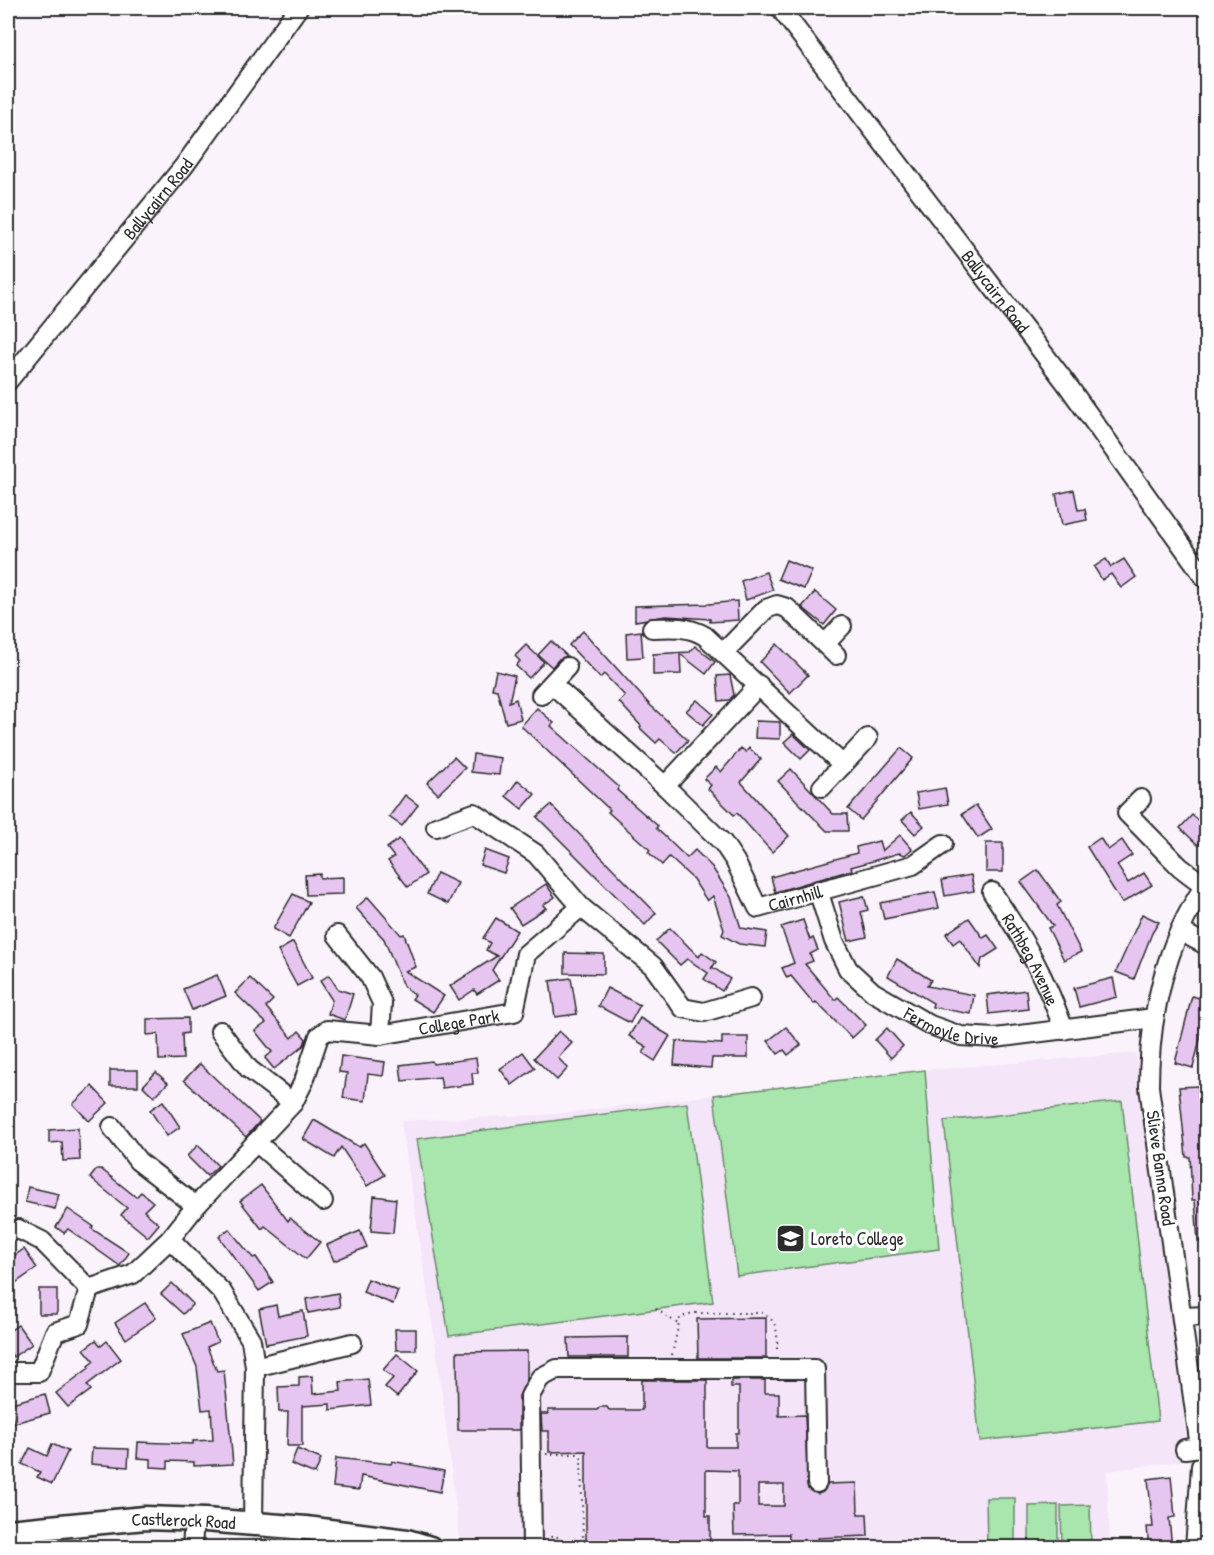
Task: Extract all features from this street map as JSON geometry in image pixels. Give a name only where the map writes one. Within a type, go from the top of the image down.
[{"type":"main road","name":"Castlerock Road","points":[[8,1531],[145,1518],[194,1519],[253,1524],[339,1540],[407,1541],[430,1548]]},
{"type":"street","name":"Ballycairn Road","points":[[8,381],[184,166],[298,8]]},
{"type":"street","name":"Ballycairn Road","points":[[780,8],[1066,383],[1206,579]]},
{"type":"street","points":[[725,651],[766,609],[777,605],[787,608],[830,650],[842,626]]},
{"type":"street","points":[[652,628],[693,629],[725,651],[843,765]]},
{"type":"street","name":"Cairnhill","points":[[567,667],[547,689],[665,786],[723,843],[735,861],[758,909],[818,890],[913,865],[943,844]]},
{"type":"street","points":[[665,786],[759,685]]},
{"type":"street","points":[[822,787],[868,738]]},
{"type":"street","points":[[1141,799],[1127,813],[1180,867],[1206,885]]},
{"type":"street","points":[[436,827],[474,813],[536,854],[581,907],[653,966],[683,1008],[704,1012],[751,998]]},
{"type":"street","name":"Slieve Banna Road","points":[[1185,1449],[1200,1447],[1184,1317],[1149,1087],[1149,1052],[1154,1018],[1171,952],[1206,885]]},
{"type":"street","name":"Fermoyle Drive","points":[[818,890],[834,941],[848,969],[873,992],[930,1025],[961,1036],[995,1038],[1154,1018]]},
{"type":"street","name":"Rathbeg Avenue","points":[[992,892],[1046,980],[1064,1030]]},
{"type":"street","name":"College Park","points":[[89,1288],[133,1274],[170,1239],[196,1206],[292,1103],[304,1081],[319,1036],[327,1030],[380,1035],[514,1012],[525,954],[581,907]]},
{"type":"street","points":[[1180,931],[1206,945]]},
{"type":"street","points":[[337,935],[370,977],[382,1003],[380,1035]]},
{"type":"street","points":[[220,1031],[249,1069],[292,1103]]},
{"type":"street","points":[[112,1127],[138,1161],[196,1206]]},
{"type":"street","points":[[256,1142],[323,1201]]},
{"type":"street","points":[[8,1233],[18,1229],[42,1241],[89,1288],[79,1324],[55,1332],[39,1372],[8,1372]]},
{"type":"street","points":[[170,1239],[222,1292],[251,1340],[255,1367],[253,1524]]},
{"type":"street","points":[[1184,1317],[1206,1316]]},
{"type":"street","points":[[255,1367],[352,1343]]},
{"type":"street","points":[[536,1542],[530,1396],[540,1378],[557,1370],[815,1369],[817,1483]]},
{"type":"street","points":[[1195,1548],[1201,1467]]},
{"type":"street","points":[[192,1548],[194,1519]]},
{"type":"path","points":[[656,1309],[678,1323]]},
{"type":"path","points":[[656,1369],[671,1361],[680,1318],[692,1313],[763,1313],[772,1318],[778,1328],[777,1369]]},
{"type":"path","points":[[546,1454],[577,1454],[581,1458],[583,1542],[579,1545]]},
{"type":"path","points":[[536,1542],[557,1537],[565,1545],[610,1545],[612,1548]]},
{"type":"path","points":[[459,1542],[459,1548]]},
{"type":"shaded area","name":"Loreto College","points":[[1136,1053],[1187,1443],[1179,1445],[1180,1461],[1107,1471],[1110,1547],[547,1548],[543,1541],[527,1541],[516,1547],[506,1548],[460,1539],[437,1355],[401,1121],[555,1114],[925,1070]]},
{"type":"green space","points":[[925,1070],[939,1249],[737,1276],[714,1095]]},
{"type":"green space","points":[[1122,1101],[1158,1421],[980,1441],[944,1121]]},
{"type":"green space","points":[[687,1103],[713,1302],[449,1336],[417,1139]]},
{"type":"green space","points":[[986,1498],[1015,1498],[1015,1547],[987,1547]]},
{"type":"green space","points":[[1058,1505],[1058,1547],[1029,1547],[1029,1506]]},
{"type":"green space","points":[[1090,1505],[1091,1547],[1062,1547],[1061,1506]]},
{"type":"building","points":[[1074,490],[1078,510],[1085,509],[1087,520],[1062,525],[1056,494]]},
{"type":"building","points":[[1106,559],[1111,567],[1124,559],[1136,577],[1121,588],[1111,574],[1102,580],[1094,567]]},
{"type":"building","points":[[786,560],[812,571],[804,589],[778,579]]},
{"type":"building","points":[[766,572],[773,590],[746,600],[741,581]]},
{"type":"building","points":[[815,592],[836,610],[824,625],[802,607]]},
{"type":"building","points":[[737,601],[738,620],[710,622],[710,619],[666,616],[635,621],[635,606]]},
{"type":"building","points":[[583,631],[649,704],[688,740],[676,753],[660,739],[656,743],[640,728],[641,726],[619,702],[625,696],[604,674],[600,678],[569,645]]},
{"type":"building","points":[[641,631],[643,657],[627,658],[626,633]]},
{"type":"building","points":[[551,641],[567,656],[559,659],[552,667],[538,655]]},
{"type":"building","points":[[777,644],[808,675],[790,693],[760,662]]},
{"type":"building","points":[[526,645],[544,662],[529,678],[516,666],[520,661],[515,656]]},
{"type":"building","points":[[695,646],[715,662],[706,674],[680,654],[681,674],[653,675],[653,654],[690,652]]},
{"type":"building","points":[[496,671],[515,676],[509,702],[516,699],[521,719],[506,723],[497,690],[492,689]]},
{"type":"building","points":[[730,675],[734,695],[729,700],[719,701],[717,676]]},
{"type":"building","points":[[697,700],[713,714],[703,725],[686,711]]},
{"type":"building","points":[[537,708],[554,723],[551,726],[619,787],[617,790],[658,826],[656,828],[687,858],[695,850],[712,867],[731,897],[741,928],[767,932],[765,947],[739,944],[722,935],[724,930],[713,896],[707,901],[693,879],[669,857],[662,865],[648,852],[650,850],[608,812],[610,810],[521,726]]},
{"type":"building","points":[[756,721],[780,722],[780,739],[755,738]]},
{"type":"building","points":[[793,734],[810,750],[801,759],[784,742]]},
{"type":"building","points":[[741,748],[746,752],[749,748],[761,759],[741,782],[789,836],[772,852],[737,813],[734,815],[708,789],[711,785],[704,779],[716,767],[721,772]]},
{"type":"building","points":[[901,748],[913,758],[861,820],[848,809]]},
{"type":"building","points":[[473,754],[501,758],[499,775],[471,772]]},
{"type":"building","points":[[454,757],[465,768],[438,794],[427,783]]},
{"type":"building","points":[[791,769],[833,814],[847,814],[848,831],[827,831],[778,781]]},
{"type":"building","points":[[518,780],[535,794],[522,809],[506,796]]},
{"type":"building","points":[[945,788],[948,804],[919,809],[916,793]]},
{"type":"building","points":[[405,795],[418,805],[402,826],[389,817]]},
{"type":"building","points":[[551,805],[656,913],[645,925],[537,817]]},
{"type":"building","points":[[976,805],[992,829],[978,838],[962,814]]},
{"type":"building","points":[[911,812],[924,826],[915,834],[902,820]]},
{"type":"building","points":[[1192,815],[1206,828],[1206,837],[1198,845],[1180,828]]},
{"type":"building","points":[[900,835],[912,849],[905,855],[899,853],[851,867],[852,870],[775,892],[771,877],[857,853],[856,847],[879,841],[882,851]]},
{"type":"building","points":[[1100,838],[1108,850],[1122,840],[1132,855],[1117,865],[1128,883],[1144,873],[1152,885],[1122,903],[1087,847]]},
{"type":"building","points":[[399,839],[426,874],[408,887],[388,861],[394,857],[387,848]]},
{"type":"building","points":[[986,843],[1003,843],[1003,872],[986,872]]},
{"type":"building","points":[[485,850],[509,859],[504,873],[480,865]]},
{"type":"building","points":[[1038,870],[1061,902],[1057,905],[1081,952],[1064,960],[1048,928],[1053,926],[1021,882]]},
{"type":"building","points":[[437,873],[458,883],[448,904],[427,894]]},
{"type":"building","points":[[320,874],[320,878],[343,877],[343,894],[306,895],[305,875]]},
{"type":"building","points":[[971,875],[974,891],[945,896],[942,880]]},
{"type":"building","points":[[546,884],[555,897],[543,905],[546,908],[521,924],[510,908]]},
{"type":"building","points":[[935,892],[939,908],[884,919],[880,903]]},
{"type":"building","points":[[293,894],[309,902],[289,938],[273,929]]},
{"type":"building","points":[[864,896],[868,910],[861,912],[867,937],[849,941],[839,902]]},
{"type":"building","points":[[368,897],[401,935],[404,934],[416,967],[405,971],[444,996],[433,1012],[412,999],[415,995],[403,986],[384,939],[356,908]]},
{"type":"building","points":[[1142,914],[1159,922],[1152,933],[1134,979],[1116,972]]},
{"type":"building","points":[[496,918],[517,931],[492,970],[499,980],[477,994],[474,990],[459,1000],[450,986],[497,956],[486,950],[490,943],[483,938]]},
{"type":"building","points":[[969,918],[983,938],[988,935],[998,949],[982,959],[980,968],[960,939],[953,944],[946,934]]},
{"type":"building","points":[[803,920],[810,940],[813,938],[818,950],[810,954],[813,961],[805,964],[835,1000],[838,997],[866,1025],[852,1038],[816,1002],[814,1004],[791,976],[787,978],[782,968],[794,963],[781,927]]},
{"type":"building","points":[[670,928],[699,957],[702,952],[716,962],[712,967],[730,979],[722,991],[704,979],[708,973],[687,959],[680,965],[656,941]]},
{"type":"building","points":[[293,942],[312,978],[297,986],[278,951]]},
{"type":"building","points":[[565,953],[604,954],[604,974],[565,973]]},
{"type":"building","points":[[897,959],[931,980],[927,986],[974,995],[971,1014],[932,1007],[933,1003],[888,976]]},
{"type":"building","points":[[217,975],[226,996],[192,1010],[183,989]]},
{"type":"building","points":[[329,975],[338,989],[353,994],[345,1020],[328,1014],[332,1000],[320,981]]},
{"type":"building","points":[[250,978],[273,1000],[266,1007],[292,1038],[299,1031],[306,1039],[304,1045],[274,1069],[265,1058],[272,1052],[255,1031],[266,1023],[235,993]]},
{"type":"building","points":[[571,978],[577,1014],[555,1017],[550,981]]},
{"type":"building","points":[[1113,978],[1117,997],[1079,1007],[1074,988]]},
{"type":"building","points":[[607,988],[640,1005],[630,1023],[598,1006]]},
{"type":"building","points":[[1026,990],[1028,1009],[989,1014],[987,995]]},
{"type":"building","points":[[1192,996],[1206,1000],[1206,1015],[1193,1068],[1175,1063]]},
{"type":"building","points":[[188,1018],[188,1033],[182,1034],[183,1059],[159,1060],[158,1034],[147,1035],[147,1019]]},
{"type":"building","points":[[640,1018],[670,1036],[655,1061],[643,1053],[647,1047],[629,1036]]},
{"type":"building","points":[[786,1027],[801,1045],[788,1055],[784,1050],[778,1054],[768,1041]]},
{"type":"building","points":[[887,1028],[903,1046],[891,1058],[875,1040]]},
{"type":"building","points":[[559,1031],[572,1043],[558,1058],[568,1068],[557,1080],[534,1058]]},
{"type":"building","points":[[722,1037],[748,1037],[748,1058],[712,1058],[711,1068],[674,1065],[676,1041],[722,1044]]},
{"type":"building","points":[[523,1052],[535,1068],[512,1085],[500,1069]]},
{"type":"building","points":[[341,1056],[385,1062],[383,1076],[368,1074],[365,1101],[343,1098],[347,1073],[339,1072]]},
{"type":"building","points":[[476,1058],[478,1073],[472,1073],[473,1084],[442,1088],[440,1077],[402,1081],[400,1065],[432,1061],[433,1064]]},
{"type":"building","points":[[200,1064],[260,1121],[246,1137],[184,1080]]},
{"type":"building","points":[[110,1070],[138,1070],[138,1086],[110,1086]]},
{"type":"building","points":[[156,1072],[168,1083],[154,1097],[143,1086]]},
{"type":"building","points":[[92,1086],[108,1103],[89,1121],[73,1104]]},
{"type":"building","points":[[1198,1086],[1201,1130],[1204,1130],[1205,1143],[1206,1241],[1198,1242],[1195,1200],[1192,1200],[1190,1157],[1186,1157],[1179,1087]]},
{"type":"building","points":[[163,1101],[180,1127],[167,1136],[150,1110]]},
{"type":"building","points":[[314,1120],[359,1147],[364,1143],[385,1175],[367,1186],[341,1147],[334,1158],[303,1139]]},
{"type":"building","points":[[78,1128],[80,1160],[63,1161],[62,1142],[49,1143],[49,1130]]},
{"type":"building","points":[[198,1145],[218,1166],[207,1176],[187,1156]]},
{"type":"building","points":[[97,1169],[101,1169],[136,1197],[141,1192],[153,1202],[144,1211],[159,1224],[148,1237],[121,1215],[127,1208],[90,1178]]},
{"type":"building","points":[[261,1185],[288,1221],[290,1218],[320,1242],[306,1259],[265,1226],[262,1229],[240,1201]]},
{"type":"building","points":[[28,1187],[59,1194],[55,1209],[25,1202]]},
{"type":"building","points":[[374,1196],[396,1199],[393,1233],[371,1231]]},
{"type":"building","points":[[68,1209],[93,1226],[92,1229],[129,1253],[120,1266],[68,1229],[64,1233],[56,1227]]},
{"type":"building","points":[[229,1229],[253,1258],[256,1257],[273,1282],[259,1291],[219,1237]]},
{"type":"building","points":[[360,1231],[367,1247],[334,1261],[327,1245]]},
{"type":"building","points":[[24,1249],[37,1268],[8,1288],[8,1260]]},
{"type":"building","points":[[368,1279],[398,1291],[393,1304],[363,1292]]},
{"type":"building","points":[[172,1283],[193,1304],[183,1314],[161,1294]]},
{"type":"building","points":[[39,1289],[57,1289],[57,1314],[39,1314]]},
{"type":"building","points":[[338,1293],[340,1307],[308,1313],[306,1299]]},
{"type":"building","points":[[145,1303],[156,1318],[126,1339],[115,1323]]},
{"type":"building","points":[[276,1305],[278,1316],[303,1311],[307,1336],[266,1344],[259,1309]]},
{"type":"building","points":[[766,1318],[766,1358],[698,1358],[697,1319]]},
{"type":"building","points":[[210,1323],[218,1342],[207,1347],[217,1371],[224,1370],[233,1464],[194,1466],[194,1462],[168,1461],[168,1468],[151,1467],[151,1459],[137,1458],[138,1442],[193,1444],[193,1441],[213,1440],[211,1409],[202,1410],[197,1367],[183,1334]]},
{"type":"building","points":[[18,1325],[32,1344],[13,1357],[8,1349],[8,1332]]},
{"type":"building","points":[[395,1329],[416,1329],[416,1350],[396,1350]]},
{"type":"building","points":[[628,1337],[628,1357],[569,1357],[568,1338]]},
{"type":"building","points":[[96,1340],[101,1346],[107,1341],[121,1359],[87,1385],[91,1390],[68,1407],[56,1393],[89,1368],[88,1366],[94,1361],[84,1349]]},
{"type":"building","points":[[527,1351],[527,1379],[519,1396],[519,1430],[458,1430],[457,1352]]},
{"type":"building","points":[[397,1354],[418,1371],[397,1397],[385,1387],[393,1378],[383,1370]]},
{"type":"building","points":[[312,1376],[313,1394],[341,1391],[340,1382],[368,1379],[371,1405],[330,1410],[330,1404],[302,1406],[302,1446],[287,1446],[288,1412],[279,1412],[278,1387],[299,1386],[299,1377]]},
{"type":"building","points":[[642,1380],[707,1380],[707,1447],[736,1447],[736,1433],[739,1433],[739,1387],[731,1387],[731,1380],[765,1380],[765,1393],[779,1393],[779,1416],[805,1415],[808,1489],[818,1494],[823,1492],[828,1484],[857,1483],[858,1514],[867,1514],[868,1536],[818,1538],[819,1548],[789,1548],[789,1534],[734,1535],[733,1505],[738,1505],[738,1471],[706,1470],[706,1516],[710,1516],[710,1543],[655,1543],[655,1548],[617,1548],[617,1543],[586,1543],[586,1451],[549,1452],[549,1431],[542,1431],[541,1414],[548,1414],[548,1410],[597,1410],[600,1407],[607,1407],[609,1410],[642,1410]],"holes":[[[758,1485],[784,1485],[784,1506],[758,1506]]]},
{"type":"building","points":[[45,1394],[50,1413],[14,1423],[8,1404]]},
{"type":"building","points":[[52,1444],[68,1451],[52,1484],[37,1477],[40,1472],[22,1464],[30,1448],[47,1456]]},
{"type":"building","points":[[92,1448],[129,1449],[128,1467],[91,1464]]},
{"type":"building","points":[[297,1449],[321,1459],[315,1474],[291,1464]]},
{"type":"building","points":[[336,1458],[391,1464],[392,1461],[444,1471],[440,1492],[361,1476],[359,1490],[333,1487]]},
{"type":"building","points":[[1171,1476],[1175,1517],[1169,1518],[1172,1548],[1149,1548],[1147,1527],[1153,1527],[1148,1479]]},
{"type":"place","name":"Loreto College","points":[[790,1238]]}]
